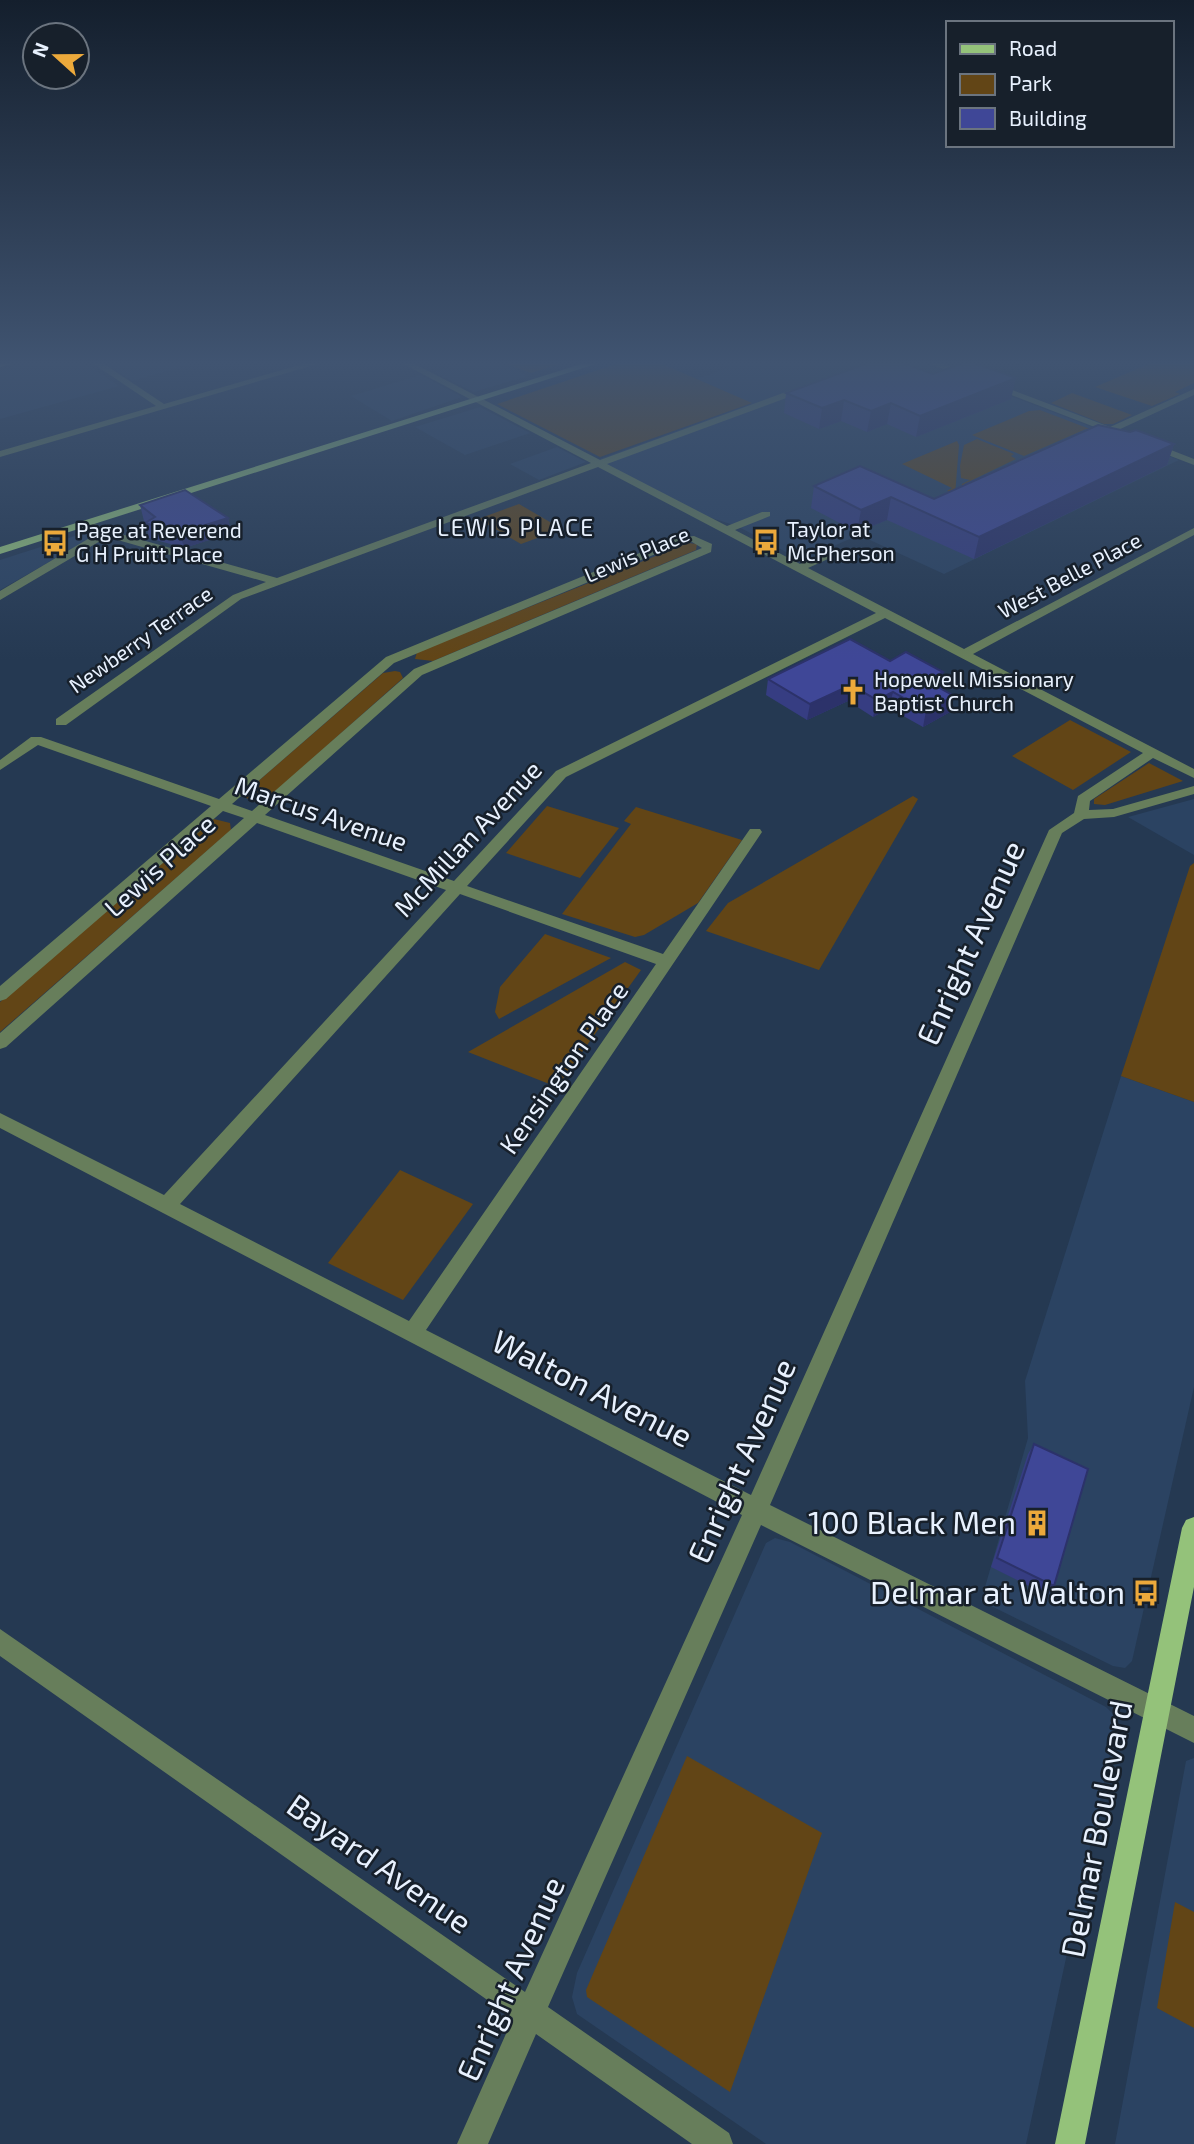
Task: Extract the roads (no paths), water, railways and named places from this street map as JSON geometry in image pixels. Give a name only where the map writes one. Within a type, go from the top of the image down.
[{"type":"main road","points":[[0,551],[288,460]]},
{"type":"main road","name":"Delmar Boulevard","points":[[1070,2144],[1194,1528]]},
{"type":"street","points":[[592,460],[1194,774]]},
{"type":"street","name":"Newberry Terrace","points":[[61,722],[237,597],[614,460]]},
{"type":"street","points":[[727,530],[765,513]]},
{"type":"street","points":[[87,524],[106,533],[277,582]]},
{"type":"street","name":"West Belle Place","points":[[964,654],[1194,531]]},
{"type":"street","points":[[0,596],[106,533]]},
{"type":"street","name":"Lewis Place","points":[[0,995],[390,660],[680,540],[694,539],[708,546],[707,550],[418,672],[0,1043]]},
{"type":"street","points":[[800,568],[824,557]]},
{"type":"street","name":"McMillan Avenue","points":[[166,1206],[561,774],[885,613]]},
{"type":"street","points":[[390,660],[418,672]]},
{"type":"street","name":"Marcus Avenue","points":[[0,766],[36,740],[668,962]]},
{"type":"street","name":"Enright Avenue","points":[[472,2144],[756,1510],[1049,845],[1056,831],[1081,815],[1083,799],[1153,752]]},
{"type":"street","points":[[1081,815],[1114,813],[1194,790]]},
{"type":"street","name":"Kensington Place","points":[[413,1332],[755,832]]},
{"type":"street","name":"Walton Avenue","points":[[0,1121],[756,1510],[1194,1730]]},
{"type":"street","name":"Bayard Avenue","points":[[0,1641],[718,2144]]},
{"type":"place","name":"Taylor at McPherson","points":[[766,542]]},
{"type":"place","name":"Page at Reverend G H Pruitt Place","points":[[55,543]]},
{"type":"place","name":"Hopewell Missionary Baptist Church","points":[[853,692]]},
{"type":"place","name":"100 Black Men","points":[[1037,1523]]},
{"type":"place","name":"Delmar at Walton","points":[[1146,1593]]},
{"type":"district","name":"LEWIS PLACE","points":[[516,528]]}]
